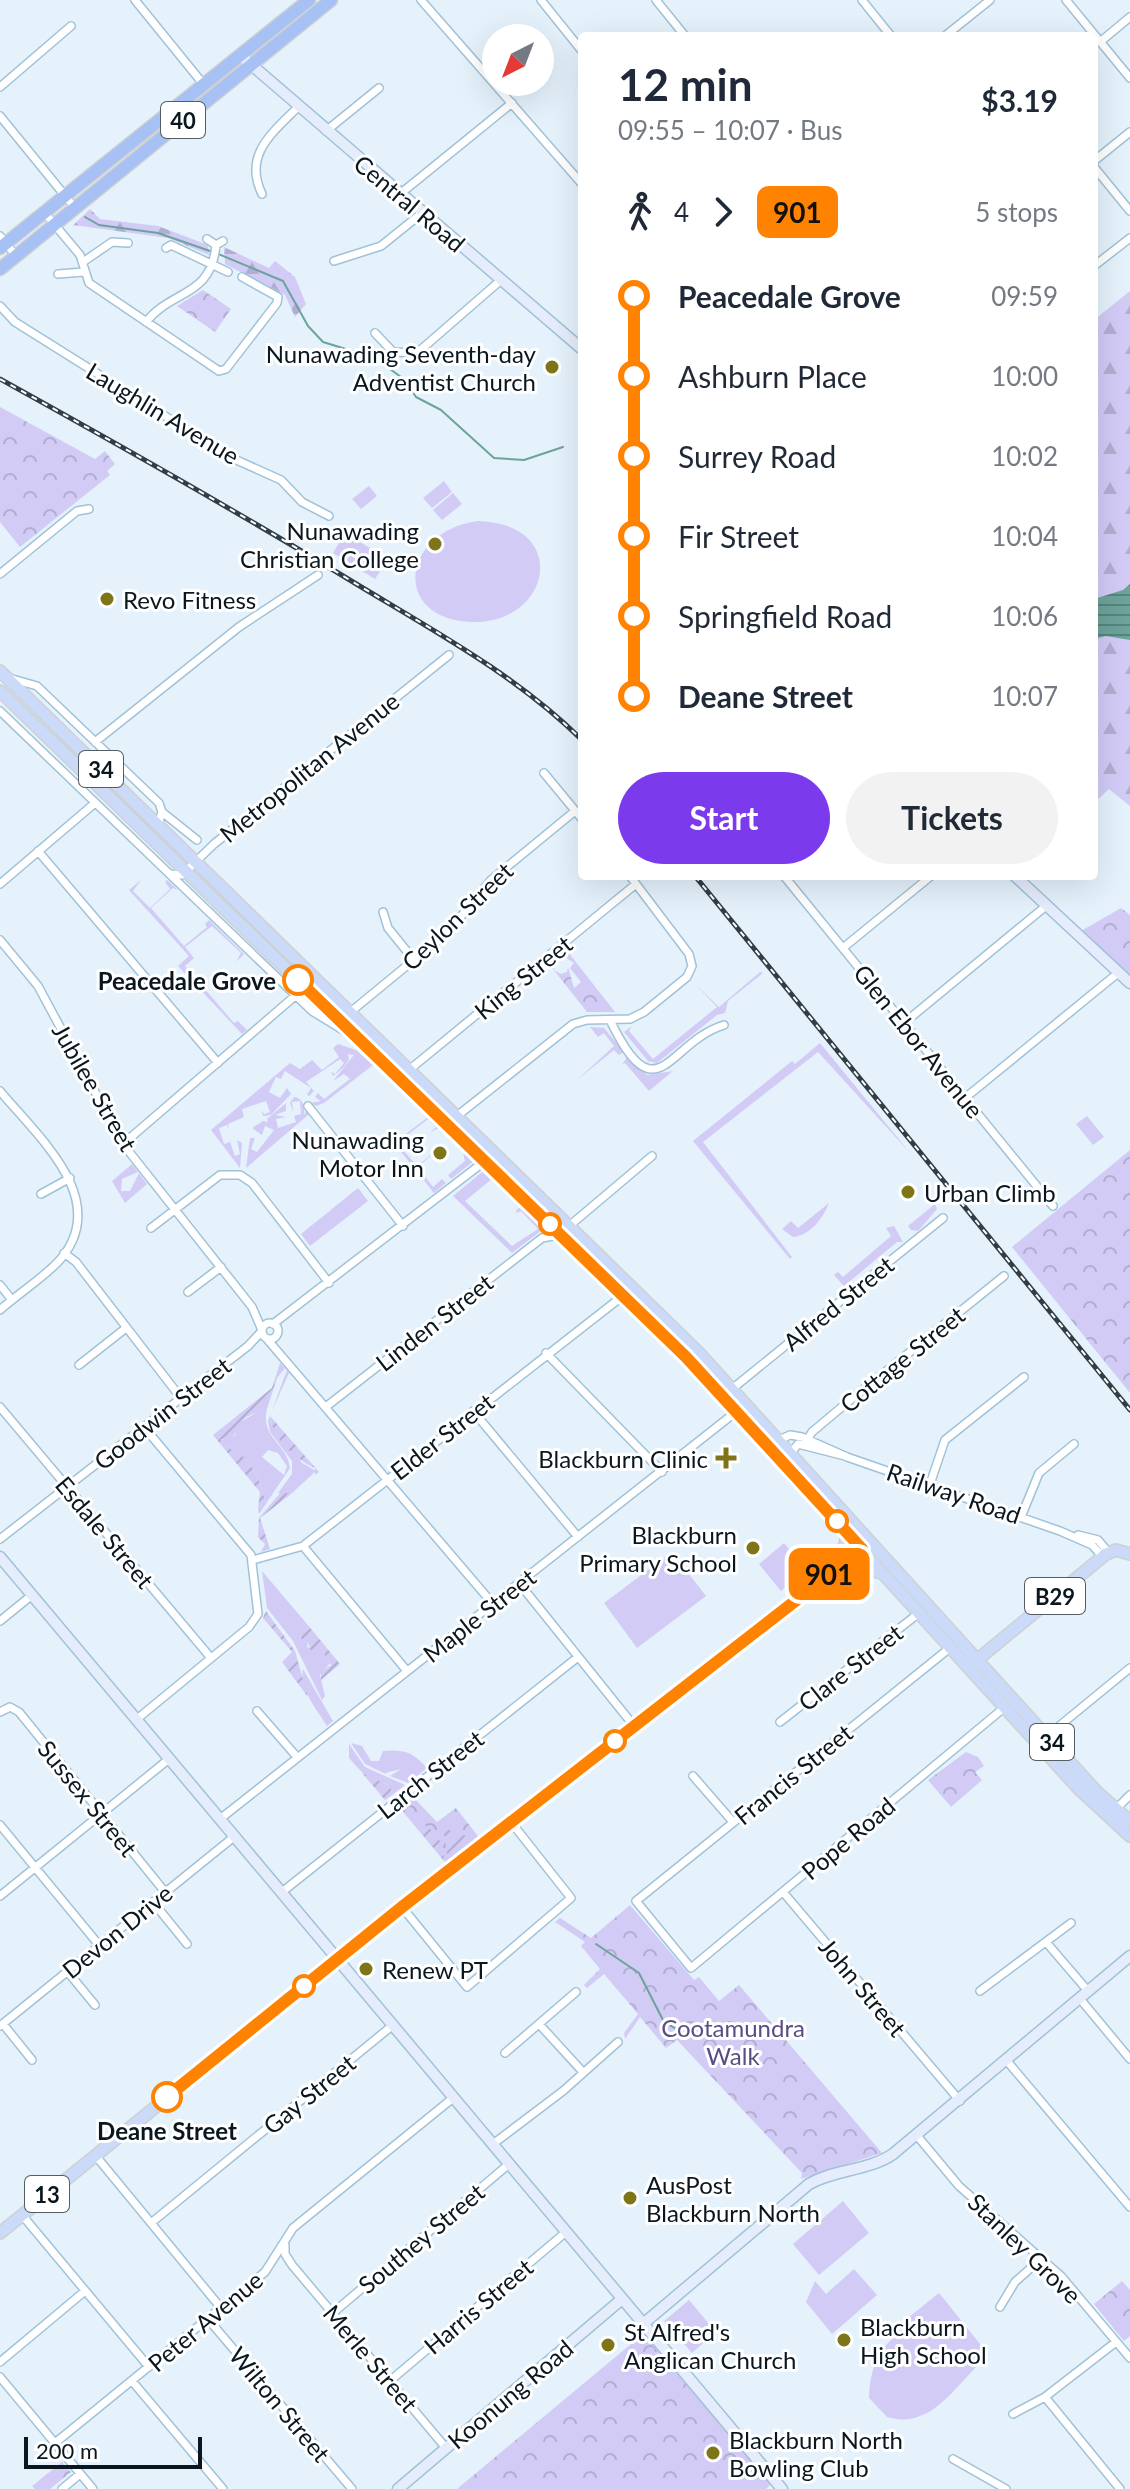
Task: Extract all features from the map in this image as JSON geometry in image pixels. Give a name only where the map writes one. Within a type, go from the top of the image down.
[{"type":"highway","name":"40","points":[[2,242],[204,85],[292,7],[309,0]]},
{"type":"highway","name":"40","points":[[0,269],[331,0]]},
{"type":"main road","name":"Central Road","points":[[240,55],[501,280],[578,341]]},
{"type":"main road","name":"34","points":[[3,674],[322,986],[357,1037],[547,1221],[563,1232],[732,1389],[778,1455],[847,1532],[867,1546],[885,1575],[919,1613],[951,1647],[973,1663],[1005,1707],[1087,1798],[1130,1836]]},
{"type":"main road","name":"34","points":[[0,691],[319,1001],[345,1017],[409,1070],[470,1130],[563,1232],[737,1411],[752,1418],[779,1440],[867,1546],[973,1663],[1130,1821]]},
{"type":"main road","points":[[1019,880],[1130,983]]},
{"type":"main road","points":[[319,1001],[322,986]]},
{"type":"main road","points":[[778,1455],[775,1444],[779,1440]]},
{"type":"main road","points":[[820,1581],[845,1545],[847,1532]]},
{"type":"main road","name":"13","points":[[0,2233],[402,1907],[867,1546]]},
{"type":"main road","name":"B29","points":[[973,1663],[1106,1555],[1130,1554]]},
{"type":"main road","points":[[0,1557],[782,2489]]},
{"type":"main road","points":[[845,1563],[885,1575]]},
{"type":"main road","points":[[643,2324],[773,2218],[823,2183],[886,2161],[909,2144],[1130,1956]]},
{"type":"main road","name":"Koonung Road","points":[[398,2489],[622,2299]]},
{"type":"street","points":[[135,0],[204,85]]},
{"type":"street","points":[[421,0],[578,179]]},
{"type":"street","points":[[541,0],[578,46]]},
{"type":"street","points":[[656,0],[682,32]]},
{"type":"street","points":[[862,0],[888,32]]},
{"type":"street","points":[[952,32],[990,0]]},
{"type":"street","points":[[1066,0],[1092,32]]},
{"type":"street","points":[[1100,42],[1130,17]]},
{"type":"street","points":[[0,87],[71,26]]},
{"type":"street","points":[[1098,40],[1130,78]]},
{"type":"street","points":[[326,131],[379,88]]},
{"type":"street","points":[[400,194],[512,103]]},
{"type":"street","points":[[262,194],[255,180],[258,153],[271,131],[298,107]]},
{"type":"street","points":[[0,116],[75,208]]},
{"type":"street","points":[[1098,158],[1130,132]]},
{"type":"street","points":[[1098,172],[1130,211]]},
{"type":"street","points":[[44,212],[83,262],[89,283],[221,371],[281,298],[242,277]]},
{"type":"street","points":[[334,261],[381,246],[422,213]]},
{"type":"street","points":[[83,262],[117,237],[128,243]]},
{"type":"street","points":[[1098,263],[1130,238]]},
{"type":"street","points":[[146,322],[154,313],[193,290],[213,265],[218,248],[207,239]]},
{"type":"street","points":[[2,242],[16,256]]},
{"type":"street","points":[[168,245],[229,273]]},
{"type":"street","points":[[58,274],[84,272]]},
{"type":"street","points":[[375,333],[393,352],[417,353],[501,280]]},
{"type":"street","name":"Laughlin Avenue","points":[[0,306],[15,322],[232,458],[284,482],[302,502],[329,516]]},
{"type":"street","points":[[0,574],[77,511],[89,509]]},
{"type":"street","points":[[94,761],[97,744],[239,627],[318,575]]},
{"type":"street","name":"Metropolitan Avenue","points":[[186,871],[449,655]]},
{"type":"street","points":[[3,674],[37,686],[159,803],[162,812],[197,840]]},
{"type":"street","points":[[0,711],[295,996],[332,1026],[357,1037]]},
{"type":"street","points":[[21,731],[42,732]]},
{"type":"street","points":[[544,773],[578,814]]},
{"type":"street","points":[[0,884],[95,803]]},
{"type":"street","name":"Ceylon Street","points":[[345,1017],[449,931],[491,880],[575,811]]},
{"type":"street","points":[[158,825],[162,812]]},
{"type":"street","points":[[38,851],[218,1063]]},
{"type":"street","points":[[171,874],[178,877],[186,871]]},
{"type":"street","points":[[454,1130],[456,1117],[573,1024],[587,1020],[630,1019],[644,1012],[687,977],[692,966],[689,954],[633,880]]},
{"type":"street","name":"Glen Ebor Avenue","points":[[787,880],[1053,1206]]},
{"type":"street","points":[[843,948],[926,880]]},
{"type":"street","name":"King Street","points":[[409,1070],[636,884]]},
{"type":"street","points":[[904,1023],[1046,906]]},
{"type":"street","points":[[383,912],[388,928],[414,960]]},
{"type":"street","name":"Jubilee Street","points":[[0,940],[38,986],[123,1144],[252,1307],[274,1328]]},
{"type":"street","points":[[965,1098],[1118,973]]},
{"type":"street","points":[[123,1144],[295,996]]},
{"type":"street","points":[[610,1020],[618,1038],[642,1067],[653,1071],[664,1068],[712,1029],[724,1025]]},
{"type":"street","points":[[0,1091],[4,1102],[70,1178],[78,1201],[78,1217],[64,1253],[0,1310]]},
{"type":"street","points":[[470,1130],[468,1118],[474,1105]]},
{"type":"street","points":[[308,1106],[403,1226]]},
{"type":"street","points":[[542,1238],[563,1232],[652,1156]]},
{"type":"street","points":[[264,1334],[485,1161]]},
{"type":"street","points":[[151,1228],[220,1175],[240,1175],[252,1183],[329,1283]]},
{"type":"street","points":[[41,1194],[70,1178]]},
{"type":"street","name":"Alfred Street","points":[[732,1389],[943,1218]]},
{"type":"street","points":[[542,1238],[547,1221]]},
{"type":"street","name":"Linden Street","points":[[327,1406],[542,1238]]},
{"type":"street","points":[[64,1253],[76,1262],[181,1398]]},
{"type":"street","points":[[188,1292],[221,1267]]},
{"type":"street","name":"Cottage Street","points":[[806,1442],[1004,1276]]},
{"type":"street","points":[[0,1285],[12,1300]]},
{"type":"street","name":"Elder Street","points":[[253,1560],[303,1546],[624,1295]]},
{"type":"street","name":"Jubilee Street","points":[[252,1307],[264,1334],[493,1604]]},
{"type":"street","points":[[79,1365],[126,1328]]},
{"type":"street","points":[[264,1334],[274,1328]]},
{"type":"street","points":[[274,1328],[279,1347],[290,1364]]},
{"type":"street","name":"Goodwin Street","points":[[0,1539],[264,1334]]},
{"type":"street","points":[[546,1353],[662,1472]]},
{"type":"street","points":[[930,1484],[945,1440],[1024,1377]]},
{"type":"street","name":"Esdale Street","points":[[0,1407],[211,1658]]},
{"type":"street","points":[[473,1411],[578,1537]]},
{"type":"street","name":"Maple Street","points":[[220,1819],[737,1411]]},
{"type":"street","points":[[137,1719],[249,1627],[258,1614],[253,1560],[144,1427]]},
{"type":"street","name":"Railway Road","points":[[779,1440],[794,1435],[847,1457],[1060,1531],[1106,1555]]},
{"type":"street","points":[[791,1453],[794,1446],[806,1442]]},
{"type":"street","points":[[1021,1517],[1039,1473],[1074,1444]]},
{"type":"street","points":[[303,1546],[407,1671]]},
{"type":"street","points":[[519,1583],[634,1726]]},
{"type":"street","points":[[0,1621],[32,1595]]},
{"type":"street","name":"Clare Street","points":[[780,1722],[919,1613]]},
{"type":"street","name":"Francis Street","points":[[691,1968],[636,1901],[951,1647]]},
{"type":"street","name":"Larch Street","points":[[282,1892],[578,1657]]},
{"type":"street","points":[[1047,1736],[1130,1668]]},
{"type":"street","name":"Sussex Street","points":[[0,1712],[10,1707],[19,1712],[165,1892]]},
{"type":"street","name":"Pope Road","points":[[691,1968],[1005,1707]]},
{"type":"street","points":[[257,1711],[297,1757]]},
{"type":"street","points":[[0,1896],[169,1759]]},
{"type":"street","points":[[693,1776],[733,1822]]},
{"type":"street","points":[[1116,1809],[1130,1795]]},
{"type":"street","points":[[402,1907],[467,1987],[571,1898],[511,1822]]},
{"type":"street","points":[[0,1825],[99,1945]]},
{"type":"street","name":"Devon Drive","points":[[2,2025],[235,1836]]},
{"type":"street","name":"John Street","points":[[783,1892],[943,2082],[961,2099]]},
{"type":"street","points":[[153,1902],[187,1944]]},
{"type":"street","points":[[980,1991],[1071,1923]]},
{"type":"street","points":[[1046,1942],[1130,2059]]},
{"type":"street","points":[[67,1971],[95,2005]]},
{"type":"street","points":[[505,2053],[576,1992]]},
{"type":"street","points":[[539,2024],[582,2071]]},
{"type":"street","points":[[2,2025],[32,2060]]},
{"type":"street","name":"Gay Street","points":[[151,2223],[393,2025]]},
{"type":"street","points":[[493,2144],[563,2091],[618,2042]]},
{"type":"street","points":[[1007,2061],[1130,2207]]},
{"type":"street","name":"Peter Avenue","points":[[55,2443],[265,2272],[293,2228],[453,2098]]},
{"type":"street","name":"Stanley Grove","points":[[909,2144],[1042,2258],[1130,2358]]},
{"type":"street","points":[[95,2155],[221,2308]]},
{"type":"street","name":"Southey Street","points":[[334,2312],[509,2164]]},
{"type":"street","points":[[22,2215],[149,2367]]},
{"type":"street","name":"Harris Street","points":[[391,2380],[566,2232]]},
{"type":"street","name":"Merle Street","points":[[285,2243],[285,2254],[295,2269],[446,2448]]},
{"type":"street","points":[[1000,2307],[1015,2282],[1042,2258]]},
{"type":"street","points":[[265,2272],[278,2266],[295,2269]]},
{"type":"street","points":[[0,2362],[85,2291]]},
{"type":"street","name":"Wilton Street","points":[[208,2319],[352,2489]]},
{"type":"street","points":[[1013,2414],[1045,2397],[1116,2342]]},
{"type":"street","points":[[0,2377],[93,2489]]},
{"type":"street","points":[[132,2381],[223,2489]]},
{"type":"street","points":[[1045,2397],[1120,2489]]},
{"type":"street","points":[[953,2459],[1006,2489]]},
{"type":"street","points":[[62,2489],[80,2474]]},
{"type":"green space","points":[[90,209],[100,219],[158,226],[208,245],[209,255],[168,238],[73,225]]},
{"type":"green space","points":[[224,247],[269,268],[275,261],[295,277],[306,304],[295,317],[285,295],[225,264]]},
{"type":"green space","points":[[203,290],[231,309],[215,332],[177,306]]},
{"type":"green space","points":[[1130,291],[1130,806],[1109,789],[1098,799],[1098,317]]},
{"type":"green space","points":[[0,407],[95,459],[105,451],[115,464],[107,471],[110,475],[20,547],[0,522]]},
{"type":"green space","points":[[444,481],[452,492],[432,508],[423,498]]},
{"type":"green space","points":[[369,486],[377,496],[361,509],[352,499]]},
{"type":"green space","points":[[453,493],[462,504],[442,520],[433,510]]},
{"type":"green space","points":[[478,521],[508,526],[528,538],[538,555],[540,574],[533,592],[519,608],[498,619],[471,622],[445,617],[427,606],[418,591],[416,574],[421,556],[433,540],[453,528]]},
{"type":"green space","points":[[345,533],[388,559],[375,579],[333,553]]},
{"type":"green space","points":[[141,880],[133,891],[150,908],[170,889],[165,882],[167,880],[178,890],[173,888],[151,908],[184,946],[207,927],[205,924],[209,920],[244,954],[236,962],[241,953],[212,926],[185,947],[194,958],[185,966],[234,1023],[238,1021],[247,1030],[242,1034],[178,966],[189,956],[129,890]]},
{"type":"green space","points":[[1121,908],[1130,915],[1130,974],[1081,931]]},
{"type":"green space","points":[[568,952],[615,1012],[587,1012],[549,964],[559,957],[554,970],[561,974],[567,972],[568,967],[574,988],[581,982],[570,968],[574,963],[562,955]]},
{"type":"green space","points":[[760,972],[763,973],[728,1001],[725,1013],[717,1015],[657,1063],[648,1061],[624,1032],[632,1026],[629,1031],[653,1059],[717,1007],[694,983],[719,1007]]},
{"type":"green space","points":[[590,1027],[604,1028],[624,1052],[619,1055],[614,1050],[577,1080],[614,1046],[604,1033],[598,1037]]},
{"type":"green space","points":[[820,1043],[911,1154],[818,1052],[703,1142],[792,1257],[790,1259],[693,1141],[792,1061],[795,1064]]},
{"type":"green space","points":[[338,1044],[356,1050],[373,1065],[324,1103],[316,1106],[310,1103],[321,1101],[315,1097],[318,1093],[324,1099],[350,1079],[344,1074],[333,1081],[354,1055],[348,1054],[349,1060],[342,1068],[333,1076],[331,1072],[335,1074],[344,1063],[340,1059],[306,1082],[314,1091],[307,1095],[311,1088],[285,1071],[281,1079],[276,1077],[269,1092],[280,1098],[287,1088],[291,1094],[271,1115],[263,1116],[261,1110],[264,1114],[270,1112],[266,1101],[242,1109],[244,1117],[228,1124],[229,1130],[227,1125],[219,1128],[224,1144],[230,1142],[235,1156],[240,1154],[237,1140],[242,1143],[240,1168],[211,1130],[290,1063],[300,1069],[312,1060],[322,1070],[339,1057],[333,1048]]},
{"type":"green space","points":[[627,1057],[647,1075],[673,1071],[649,1091],[625,1063],[622,1065]]},
{"type":"green space","points":[[294,1097],[300,1099],[303,1104],[304,1116],[307,1107],[308,1115],[246,1168],[250,1138],[255,1138],[251,1149],[257,1152],[274,1130],[265,1126],[262,1135],[252,1128],[263,1121],[268,1122],[267,1119],[286,1103],[286,1111],[275,1115],[286,1117],[276,1119],[278,1128],[296,1122],[294,1116],[301,1114],[300,1101],[292,1102],[293,1112],[290,1103]]},
{"type":"green space","points":[[1087,1116],[1104,1137],[1093,1145],[1076,1124]]},
{"type":"green space","points":[[428,1117],[474,1161],[451,1179],[448,1175],[465,1161],[463,1152],[438,1128],[430,1133],[436,1127],[428,1119],[397,1143],[417,1166],[442,1146],[418,1167],[433,1187],[442,1179],[446,1183],[434,1193],[394,1143]]},
{"type":"green space","points":[[1130,1150],[1130,1393],[1012,1247]]},
{"type":"green space","points":[[132,1164],[138,1172],[122,1179],[121,1191],[130,1191],[139,1173],[147,1184],[125,1203],[112,1181]]},
{"type":"green space","points":[[482,1172],[493,1178],[465,1201],[512,1246],[538,1229],[521,1211],[516,1213],[517,1209],[522,1207],[541,1226],[542,1230],[512,1253],[453,1196]]},
{"type":"green space","points":[[358,1188],[368,1201],[310,1246],[301,1234]]},
{"type":"green space","points":[[829,1203],[820,1220],[805,1233],[793,1237],[782,1229],[791,1221],[798,1228]]},
{"type":"green space","points":[[935,1204],[937,1209],[918,1231],[911,1230],[908,1226]]},
{"type":"green space","points":[[894,1226],[903,1242],[897,1242],[844,1286],[834,1275],[838,1272],[843,1277],[891,1236],[886,1228]]},
{"type":"green space","points":[[280,1363],[285,1368],[277,1378],[267,1409],[245,1418],[233,1439],[221,1439],[250,1464],[257,1476],[265,1500],[258,1509],[260,1492],[213,1435],[272,1388]]},
{"type":"green space","points":[[287,1370],[289,1373],[271,1412]]},
{"type":"green space","points":[[267,1409],[267,1427],[288,1459],[290,1468],[259,1514],[258,1509],[265,1500],[257,1476],[246,1460],[221,1440],[235,1436],[237,1424]],"holes":[[[268,1450],[278,1453],[287,1466],[284,1475],[262,1457]]]},
{"type":"green space","points":[[270,1415],[271,1422],[302,1463],[316,1471],[291,1494],[278,1493],[292,1474],[292,1461],[270,1432]]},
{"type":"green space","points":[[270,1416],[319,1472],[315,1475],[315,1468],[286,1447],[275,1433]]},
{"type":"green space","points":[[281,1492],[291,1494],[260,1518],[270,1549],[261,1552],[265,1544],[258,1537],[259,1518]]},
{"type":"green space","points":[[784,1543],[806,1569],[781,1591],[759,1564]]},
{"type":"green space","points":[[672,1552],[706,1596],[637,1648],[604,1603]]},
{"type":"green space","points":[[262,1571],[307,1624],[300,1636],[308,1642],[307,1647],[322,1651],[330,1663],[320,1675],[325,1696],[322,1700],[293,1641],[267,1608]]},
{"type":"green space","points":[[266,1611],[295,1651],[308,1697],[282,1662],[292,1652],[263,1618]]},
{"type":"green space","points":[[307,1624],[340,1664],[321,1680],[321,1672],[331,1665],[323,1652],[311,1651],[308,1642],[302,1640],[300,1633]]},
{"type":"green space","points":[[303,1669],[333,1721],[327,1726],[306,1692]]},
{"type":"green space","points":[[351,1743],[362,1746],[371,1761],[379,1761],[383,1751],[397,1751],[412,1755],[427,1768],[408,1783],[390,1776],[401,1769],[385,1773],[388,1775],[365,1764]]},
{"type":"green space","points":[[349,1744],[365,1767],[405,1785],[392,1795],[387,1784],[371,1778],[349,1758]]},
{"type":"green space","points":[[966,1752],[978,1757],[984,1766],[975,1772],[982,1780],[951,1807],[928,1780]]},
{"type":"green space","points":[[362,1773],[390,1786],[392,1795],[385,1800]]},
{"type":"green space","points":[[413,1797],[437,1822],[456,1808],[478,1836],[445,1862],[399,1807]]},
{"type":"green space","points":[[421,1822],[438,1835],[445,1862],[422,1834]]},
{"type":"green space","points":[[443,1828],[475,1839],[448,1859]]},
{"type":"green space","name":"Cootamundra Walk","points":[[630,1905],[694,1980],[699,1977],[719,2001],[739,1985],[882,2153],[801,2179],[802,2173],[677,2040],[666,2048],[640,2017],[625,2039],[624,2033],[638,2014],[604,1974],[587,1988],[584,1985],[600,1969],[581,1946],[585,1942],[555,1922],[560,1918],[591,1938]]},
{"type":"green space","points":[[843,2201],[869,2233],[819,2275],[793,2244]]},
{"type":"green space","points":[[854,2269],[877,2295],[832,2334],[806,2302],[815,2281],[826,2294]]},
{"type":"green space","points":[[1122,2281],[1130,2290],[1130,2336],[1124,2341],[1094,2304]]},
{"type":"green space","points":[[939,2293],[989,2355],[932,2410],[918,2417],[887,2417],[869,2398],[877,2359],[902,2329],[899,2325]]},
{"type":"green space","points":[[689,2300],[716,2332],[692,2353],[664,2321]]},
{"type":"green space","points":[[643,2334],[771,2484],[766,2489],[457,2489]]},
{"type":"green space","points":[[62,2462],[71,2472],[50,2489],[35,2489],[32,2486]]},
{"type":"shaded area","points":[[1130,584],[1130,640],[1106,636],[1098,638],[1098,598],[1123,590]]},
{"type":"waterway","points":[[85,217],[99,225],[158,233],[210,251]]},
{"type":"waterway","points":[[216,253],[283,281],[308,326],[323,342],[375,358],[405,380],[416,397],[441,410],[494,458],[524,460],[563,447]]},
{"type":"waterway","points":[[596,1944],[639,1973],[664,2022],[675,2028]]},
{"type":"railway","points":[[0,379],[225,506],[446,638],[531,695],[578,736]]},
{"type":"railway","points":[[698,880],[1130,1410]]},
{"type":"bus line","name":"901","points":[[167,2097],[402,1907],[862,1549],[686,1357],[298,980]]},
{"type":"place","name":"Nunawading Seventh-day Adventist Church","points":[[552,367]]},
{"type":"place","name":"Nunawading Christian College","points":[[435,544]]},
{"type":"place","name":"Revo Fitness","points":[[107,599]]},
{"type":"place","name":"Peacedale Grove","points":[[298,980]]},
{"type":"place","name":"Nunawading Motor Inn","points":[[440,1153]]},
{"type":"place","name":"Urban Climb","points":[[908,1192]]},
{"type":"place","name":"Blackburn Clinic","points":[[726,1458]]},
{"type":"place","name":"Blackburn Primary School","points":[[753,1548]]},
{"type":"place","name":"Renew PT","points":[[366,1969]]},
{"type":"place","name":"Deane Street","points":[[167,2097]]},
{"type":"place","name":"AusPost Blackburn North","points":[[630,2198]]},
{"type":"place","name":"Blackburn High School","points":[[844,2340]]},
{"type":"place","name":"St Alfred's Anglican Church","points":[[608,2345]]},
{"type":"place","name":"Blackburn North Bowling Club","points":[[713,2453]]}]
